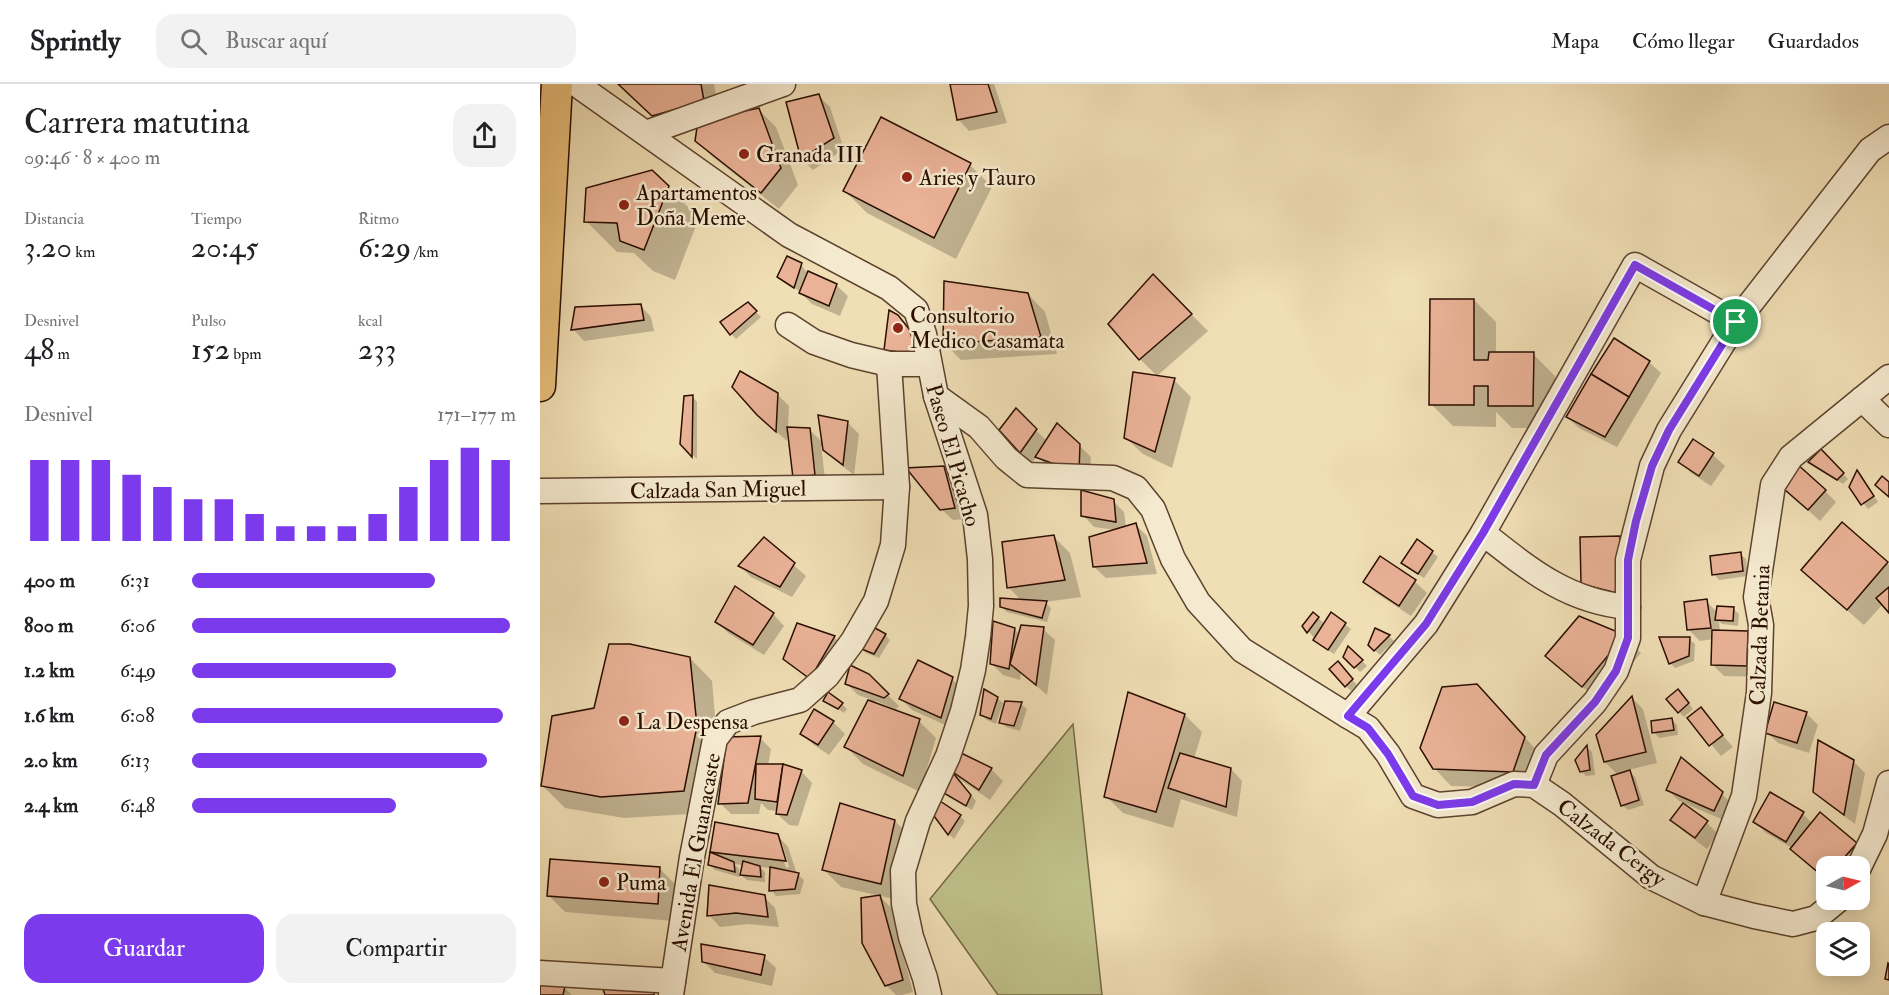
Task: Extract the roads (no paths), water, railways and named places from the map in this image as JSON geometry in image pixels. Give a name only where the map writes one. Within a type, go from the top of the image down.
[{"type":"main road","points":[[540,386],[543,256],[557,84]]},
{"type":"street","name":"Paseo El Picacho","points":[[576,84],[789,235],[889,288],[916,310],[924,334],[936,396],[975,515],[980,559],[981,606],[973,670],[963,711],[948,756],[918,821],[903,871],[904,904],[910,937],[926,978],[928,995]]},
{"type":"street","points":[[646,133],[783,84]]},
{"type":"street","points":[[1534,785],[1546,755],[1595,702],[1616,671],[1628,638],[1628,560],[1636,521],[1652,466],[1669,430],[1736,322],[1870,150],[1889,137]]},
{"type":"street","points":[[1348,716],[1426,624],[1483,533],[1635,265],[1736,322]]},
{"type":"street","points":[[788,325],[814,342],[851,355],[889,364],[929,364]]},
{"type":"street","name":"Avenida El Guanacaste","points":[[672,988],[692,856],[715,740],[728,722],[800,700],[827,676],[853,641],[876,601],[893,545],[897,487],[889,364]]},
{"type":"street","name":"Calzada Betania","points":[[1704,903],[1744,796],[1759,693],[1761,626],[1756,597],[1773,485],[1791,457],[1889,377]]},
{"type":"street","name":"Calzada Cergy","points":[[936,396],[979,427],[1006,458],[1027,475],[1113,478],[1136,488],[1153,508],[1173,560],[1198,602],[1242,650],[1368,728],[1388,754],[1413,796],[1438,805],[1472,802],[1514,784],[1534,785],[1562,804],[1651,877],[1704,903],[1793,924],[1816,918],[1826,910]]},
{"type":"street","points":[[1862,399],[1889,425]]},
{"type":"street","name":"Calzada San Miguel","points":[[540,491],[897,487]]},
{"type":"street","points":[[1483,533],[1549,582],[1589,600],[1605,605],[1628,607]]},
{"type":"street","points":[[1864,856],[1875,834],[1889,783]]},
{"type":"street","points":[[540,973],[672,988]]},
{"type":"place","name":"Granada III","points":[[744,154]]},
{"type":"place","name":"Aries y Tauro","points":[[907,177]]},
{"type":"place","name":"Apartamentos Doña Meme","points":[[624,205]]},
{"type":"place","name":"Consultorio Medico Casamata","points":[[898,328]]},
{"type":"place","name":"La Despensa","points":[[624,721]]},
{"type":"place","name":"Puma","points":[[604,882]]}]
